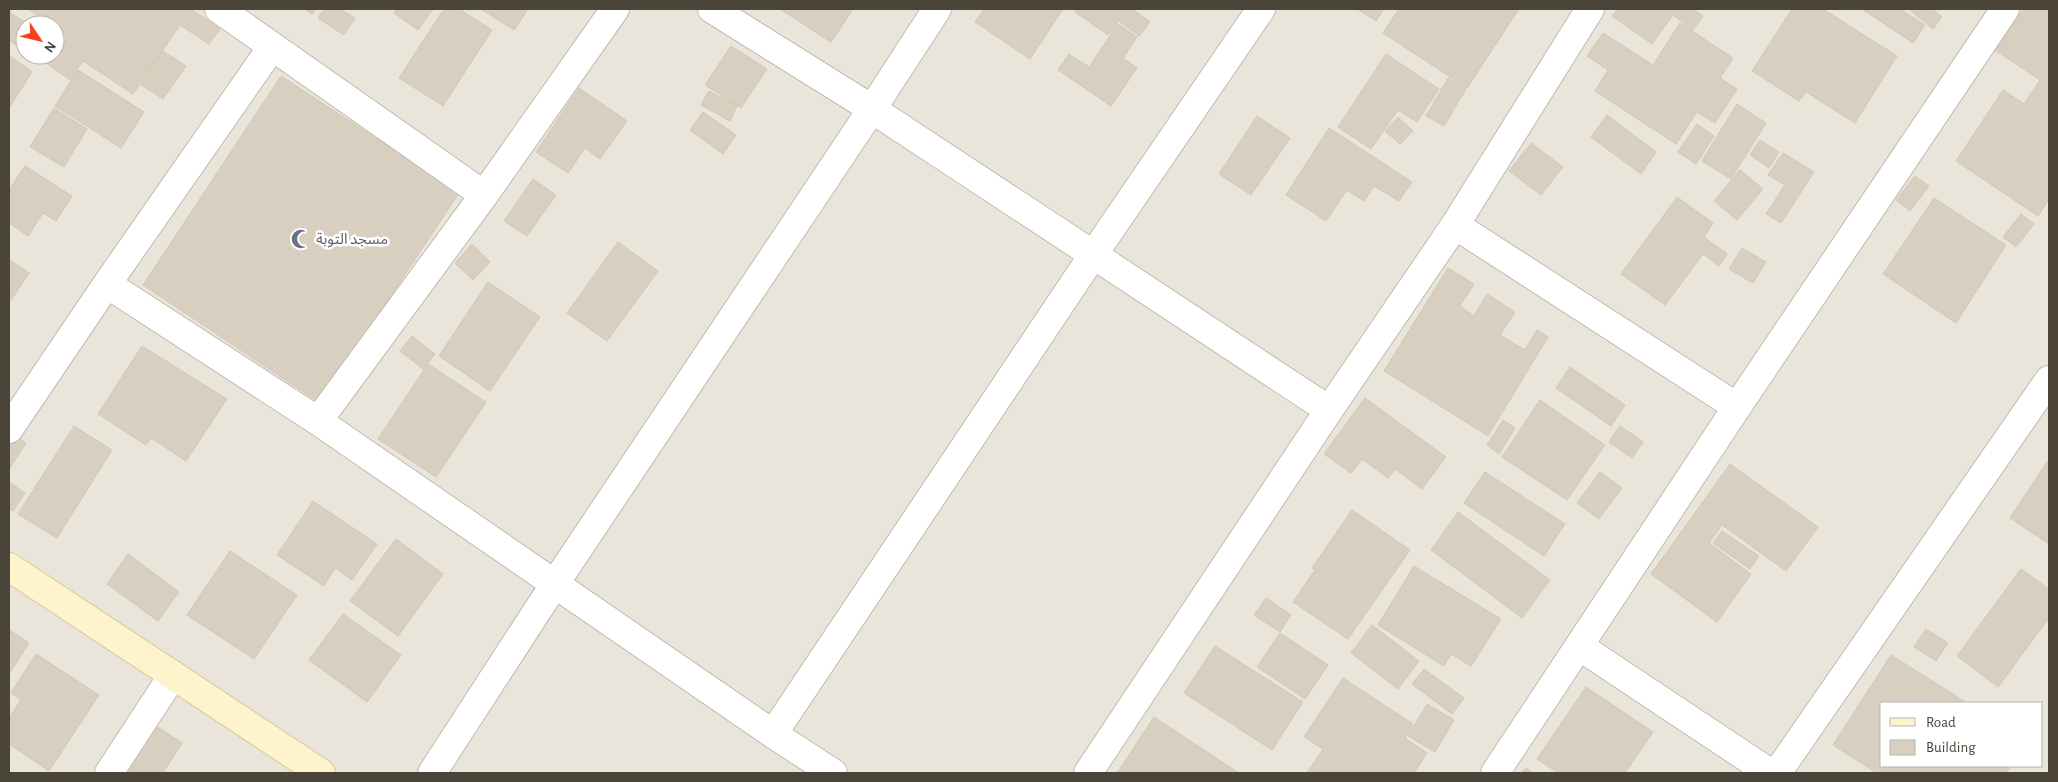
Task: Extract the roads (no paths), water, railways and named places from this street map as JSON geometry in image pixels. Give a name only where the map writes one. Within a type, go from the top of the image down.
[{"type":"street","points":[[219,9],[484,195]]},
{"type":"street","points":[[318,422],[484,195],[615,9]]},
{"type":"street","points":[[712,9],[872,109],[1329,410]]},
{"type":"street","points":[[432,773],[554,585],[937,9]]},
{"type":"street","points":[[772,734],[1093,255],[1261,9]]},
{"type":"street","points":[[1088,773],[1329,410],[1455,225],[1590,9]]},
{"type":"street","points":[[1495,773],[1737,407],[2005,9]]},
{"type":"street","points":[[9,429],[107,284],[272,47]]},
{"type":"street","points":[[1455,225],[1737,407]]},
{"type":"street","points":[[107,284],[318,422],[772,734],[833,773]]},
{"type":"street","points":[[1777,773],[2049,380]]},
{"type":"street","points":[[9,567],[321,773]]},
{"type":"street","points":[[1579,646],[1770,773]]},
{"type":"street","points":[[109,773],[173,675]]},
{"type":"place","name":"مسجد التوبة","points":[[301,239]]}]
